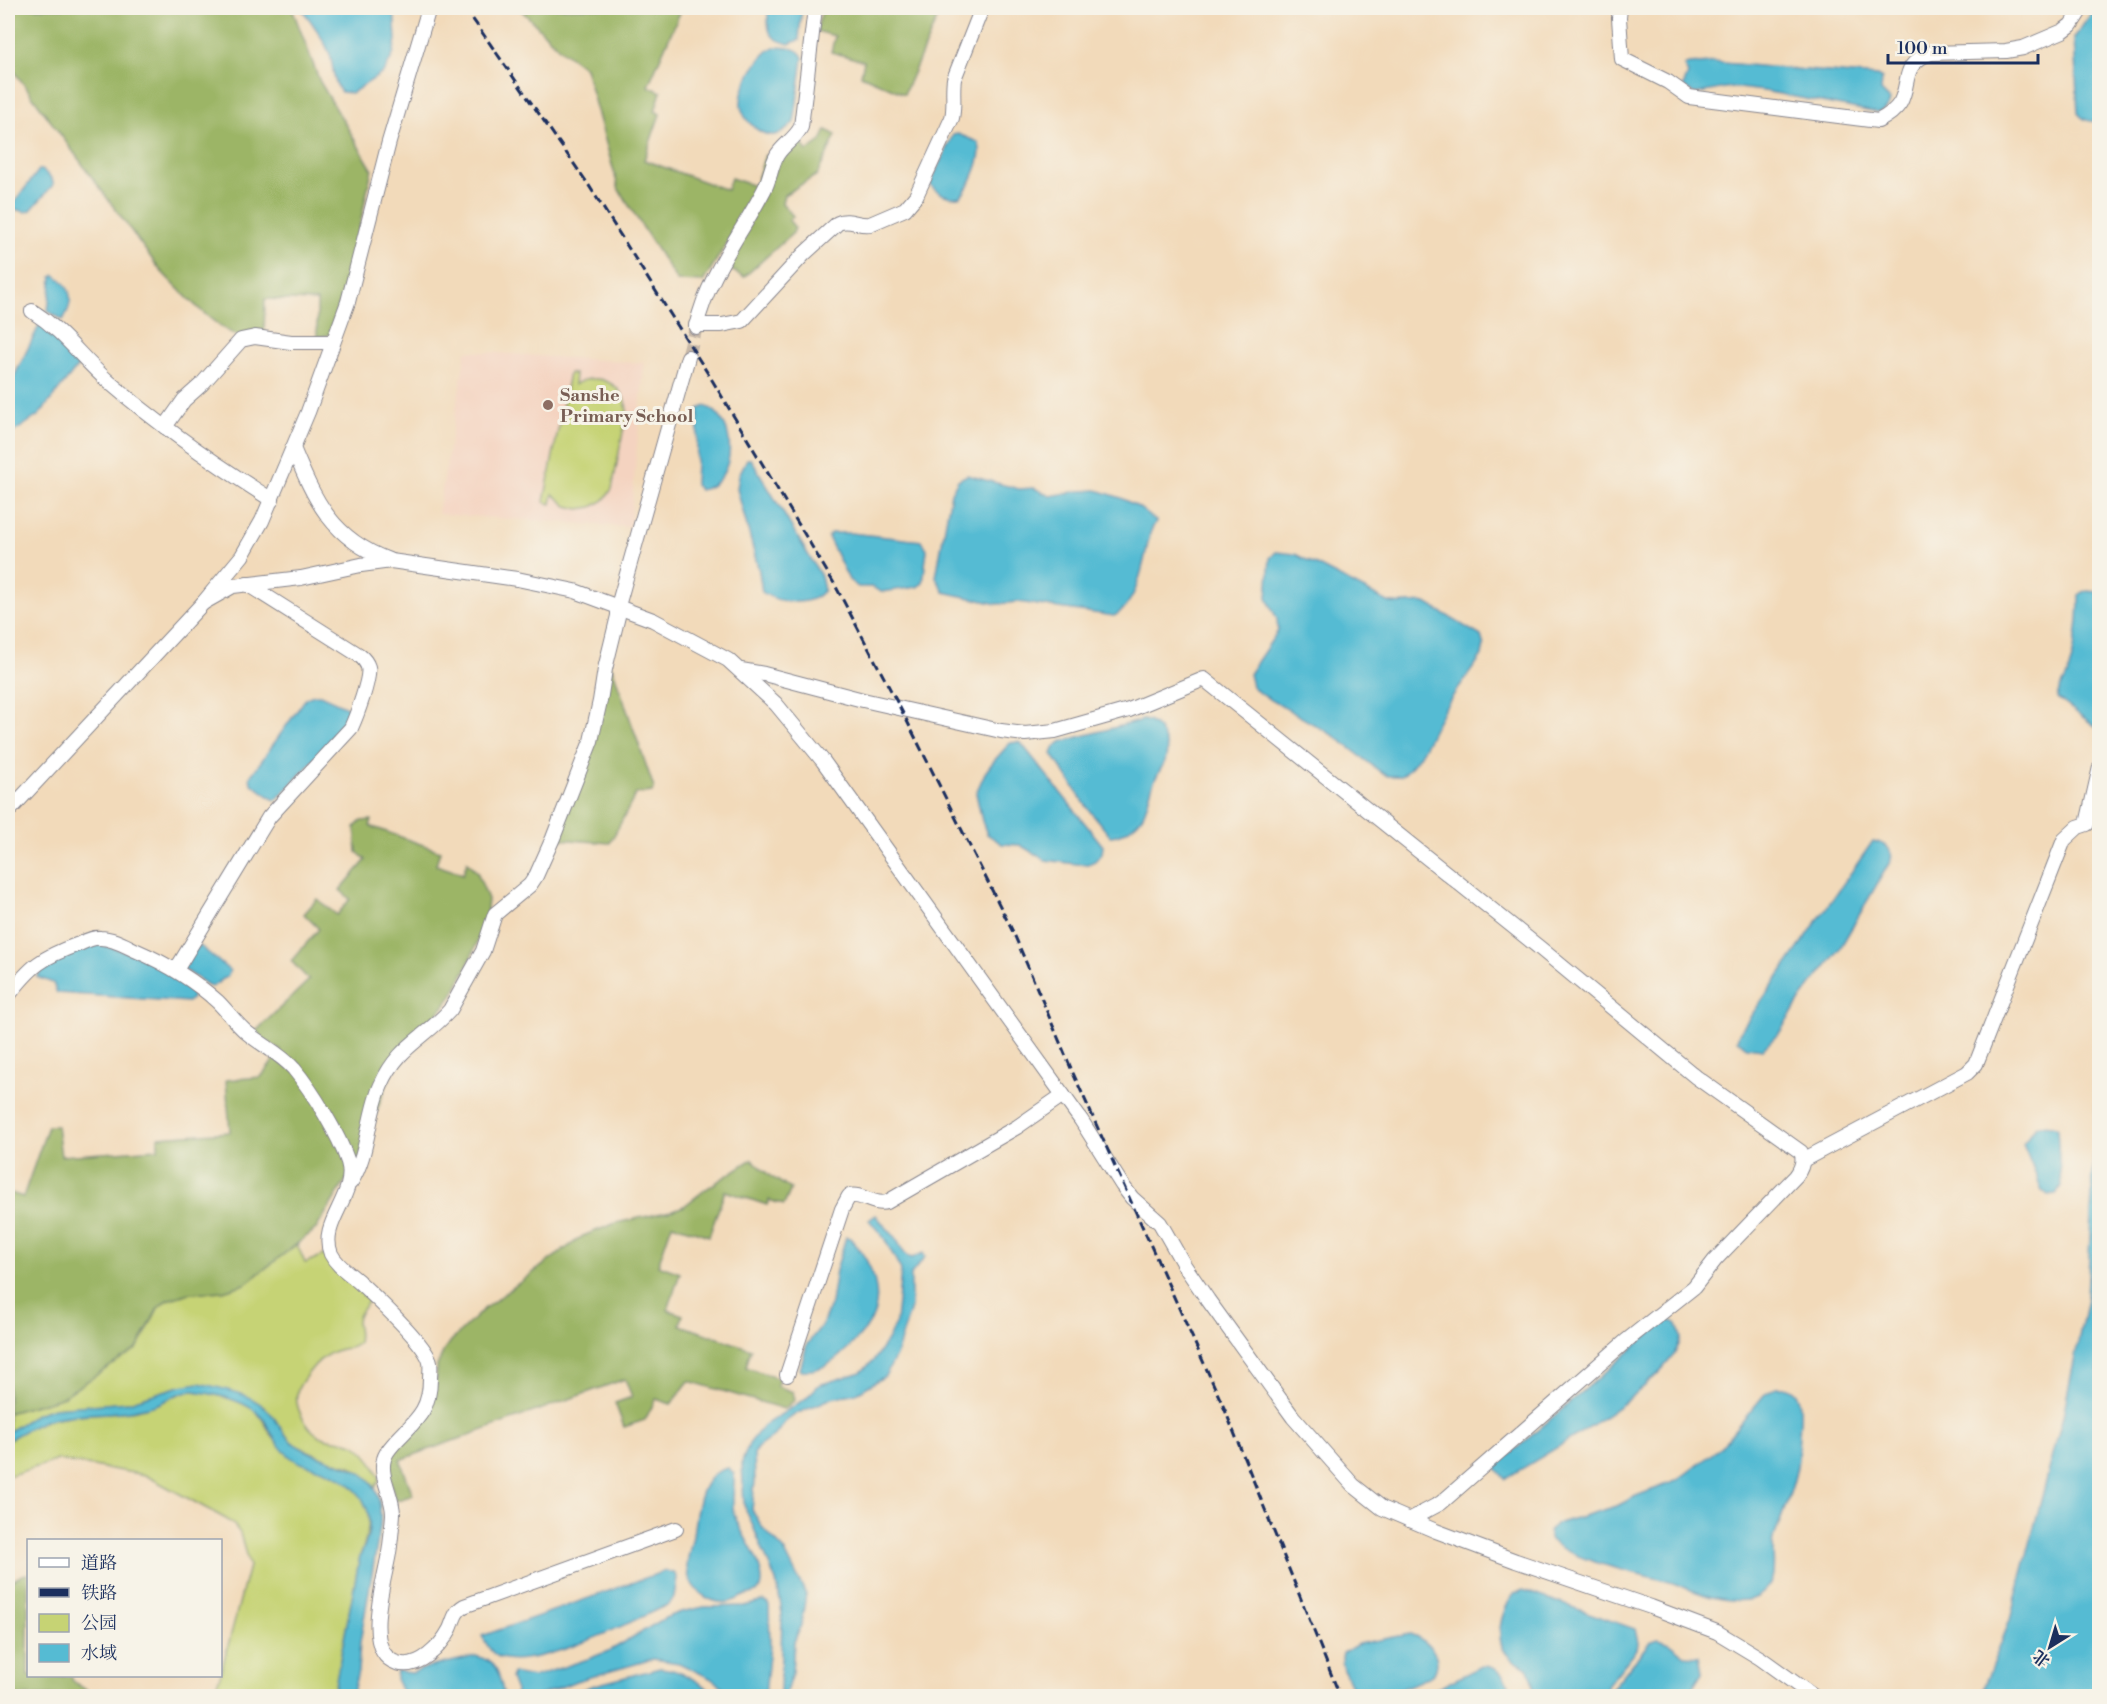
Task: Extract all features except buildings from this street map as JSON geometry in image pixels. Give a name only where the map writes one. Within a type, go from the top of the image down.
[{"type":"street","points":[[8,812],[203,603],[242,556],[272,500],[355,280],[389,142],[429,8]]},
{"type":"street","points":[[815,8],[801,127],[796,136],[778,154],[765,189],[705,294],[696,326],[722,325],[742,321],[804,254],[838,223],[849,221],[865,225],[905,209],[909,205],[916,196],[952,118],[954,79],[982,8]]},
{"type":"street","points":[[1620,8],[1622,59],[1668,82],[1689,97],[1878,121],[1886,118],[1901,101],[1908,72],[1925,55],[2024,48],[2063,31],[2071,25],[2082,8]]},
{"type":"street","points":[[32,311],[60,332],[95,369],[149,416],[272,500]]},
{"type":"street","points":[[165,427],[184,400],[202,384],[241,340],[255,337],[291,342],[333,342]]},
{"type":"street","points":[[676,1529],[464,1606],[458,1610],[441,1643],[425,1658],[404,1665],[388,1658],[380,1647],[378,1610],[393,1514],[383,1471],[383,1460],[388,1450],[426,1407],[430,1390],[430,1362],[422,1346],[342,1268],[330,1251],[329,1234],[332,1223],[360,1166],[372,1108],[386,1073],[410,1044],[450,1010],[483,951],[495,914],[530,885],[536,876],[591,741],[618,616],[618,606],[688,357]]},
{"type":"street","points":[[293,448],[316,498],[333,523],[359,546],[391,561]]},
{"type":"street","points":[[203,603],[233,586],[301,578],[391,561],[544,583],[618,606],[653,620],[715,651],[741,670],[776,704],[824,761],[1087,1129],[1122,1185],[1132,1198],[1160,1223],[1208,1300],[1293,1417],[1335,1467],[1382,1508],[1514,1560],[1717,1632],[1760,1658],[1812,1696]]},
{"type":"street","points":[[176,970],[269,817],[351,728],[358,714],[368,673],[367,663],[362,657],[247,584]]},
{"type":"street","points":[[741,670],[1000,731],[1025,734],[1055,731],[1129,710],[1204,679],[1541,949],[1696,1077],[1802,1154],[1803,1160],[1796,1176],[1715,1260],[1694,1287],[1626,1341],[1441,1503],[1409,1520]]},
{"type":"street","points":[[1803,1160],[1967,1073],[1976,1064],[2064,840],[2078,827],[2087,824],[2100,767]]},
{"type":"street","points":[[8,996],[23,976],[45,957],[96,937],[111,939],[176,970],[207,992],[246,1032],[293,1068],[323,1111],[347,1160],[350,1184]]},
{"type":"street","points":[[787,1375],[842,1209],[849,1196],[856,1195],[877,1203],[887,1202],[1017,1127],[1063,1095]]},
{"type":"shaded area","name":"Sanshe Primary School","points":[[466,351],[644,363],[630,527],[438,514]]},
{"type":"green space","points":[[8,8],[292,8],[320,82],[372,169],[350,271],[329,335],[317,337],[317,301],[265,299],[264,335],[236,335],[217,324],[160,270],[8,63]]},
{"type":"green space","points":[[519,8],[682,8],[648,86],[661,92],[655,111],[660,114],[644,160],[727,190],[731,178],[755,186],[765,155],[773,157],[765,181],[703,282],[677,281],[619,190],[585,68],[561,50]]},
{"type":"green space","points":[[823,8],[955,8],[952,16],[940,12],[904,94],[861,75],[864,61],[831,52],[835,36],[816,31]]},
{"type":"green space","points":[[826,130],[836,135],[817,175],[784,195],[782,203],[793,216],[789,220],[795,228],[793,233],[744,277],[731,270],[729,261],[784,152],[800,141],[807,151],[821,141]]},
{"type":"green space","points":[[569,373],[575,374],[574,385],[592,379],[608,382],[621,393],[627,411],[612,489],[604,500],[592,507],[579,509],[567,506],[553,494],[551,504],[544,502]]},
{"type":"green space","points":[[612,667],[654,788],[652,792],[636,794],[610,843],[558,839]]},
{"type":"green space","points":[[372,820],[370,826],[440,851],[436,865],[463,874],[467,862],[477,872],[488,899],[486,920],[468,965],[451,997],[436,1016],[401,1046],[359,1159],[316,1229],[245,1284],[223,1291],[189,1293],[167,1300],[158,1308],[137,1349],[61,1398],[8,1413],[8,1192],[23,1197],[48,1126],[57,1126],[61,1156],[158,1149],[158,1137],[230,1132],[226,1080],[261,1077],[281,1051],[254,1033],[309,980],[291,961],[319,929],[304,914],[317,899],[337,915],[350,899],[340,890],[366,860],[357,852],[355,827],[361,821]]},
{"type":"green space","points":[[752,1159],[770,1176],[791,1189],[784,1205],[769,1200],[767,1205],[725,1191],[709,1236],[672,1224],[658,1265],[680,1273],[668,1310],[683,1315],[680,1325],[751,1349],[746,1367],[779,1379],[777,1386],[793,1392],[795,1400],[784,1409],[689,1381],[671,1404],[656,1399],[645,1420],[624,1427],[615,1403],[632,1397],[625,1379],[400,1460],[413,1495],[395,1501],[388,1469],[390,1458],[436,1385],[437,1366],[443,1352],[451,1341],[485,1308],[583,1236],[616,1223],[684,1206]]},
{"type":"green space","points":[[297,1244],[305,1263],[326,1254],[369,1301],[357,1319],[358,1343],[326,1356],[312,1368],[298,1389],[297,1404],[307,1425],[313,1431],[325,1438],[346,1441],[361,1449],[374,1465],[380,1479],[375,1488],[367,1478],[351,1466],[331,1461],[293,1444],[264,1406],[180,1386],[129,1402],[54,1408],[36,1414],[8,1432],[8,1413],[61,1398],[143,1339],[158,1308],[167,1300],[189,1293],[223,1291],[245,1284]]},
{"type":"green space","points":[[190,1391],[241,1403],[258,1414],[276,1441],[309,1463],[350,1483],[361,1494],[369,1517],[367,1533],[360,1556],[333,1696],[212,1696],[220,1677],[222,1677],[222,1668],[249,1566],[240,1533],[226,1519],[145,1475],[58,1460],[8,1476],[8,1440],[33,1426],[60,1417],[137,1410]]},
{"type":"green space","points":[[27,1574],[27,1677],[71,1677],[73,1681],[95,1696],[8,1696],[8,1583]]},
{"type":"water","points":[[301,8],[394,8],[396,40],[393,55],[384,72],[352,93],[341,92],[336,83],[331,57],[326,46],[317,29]]},
{"type":"water","points":[[768,8],[804,8],[801,15],[799,40],[789,44],[781,42],[772,35],[768,27]]},
{"type":"water","points":[[2095,8],[2100,8],[2100,121],[2085,119],[2078,113],[2074,38]]},
{"type":"water","points":[[774,47],[798,51],[803,58],[794,122],[780,133],[769,135],[758,130],[745,117],[741,99],[746,82],[756,65]]},
{"type":"water","points":[[1712,62],[1877,76],[1882,79],[1881,91],[1890,100],[1886,109],[1878,113],[1764,91],[1730,87],[1695,94],[1683,86],[1688,74],[1684,66]]},
{"type":"water","points":[[958,134],[978,142],[980,155],[976,170],[965,191],[961,196],[953,197],[940,193],[930,184],[953,135]]},
{"type":"water","points":[[39,170],[50,177],[53,185],[31,210],[26,212],[10,208]]},
{"type":"water","points":[[55,275],[65,285],[70,296],[67,314],[63,320],[48,311],[52,277]]},
{"type":"water","points":[[40,324],[46,327],[81,362],[39,415],[9,435],[8,389]]},
{"type":"water","points":[[705,406],[716,412],[724,423],[730,450],[722,475],[713,485],[700,490],[695,485],[699,409]]},
{"type":"water","points":[[747,459],[751,459],[821,576],[824,590],[818,596],[794,602],[776,599],[762,592],[759,571],[737,489],[739,475]]},
{"type":"water","points":[[967,475],[1019,489],[1034,488],[1050,496],[1097,490],[1121,498],[1138,507],[1156,521],[1150,532],[1143,567],[1135,591],[1122,610],[1114,616],[1018,602],[997,604],[944,592],[936,577],[951,493],[958,480]]},
{"type":"water","points":[[831,533],[922,541],[927,549],[923,583],[917,587],[881,592],[872,587],[858,587],[849,580],[828,537]]},
{"type":"water","points":[[1276,552],[1295,554],[1388,602],[1426,603],[1481,636],[1484,646],[1482,655],[1446,706],[1420,755],[1401,776],[1388,776],[1382,773],[1336,737],[1259,693],[1252,686],[1249,674],[1278,631],[1277,619],[1267,598],[1270,558]]},
{"type":"water","points":[[2085,591],[2099,592],[2099,729],[2057,698],[2073,656],[2078,626],[2079,595]]},
{"type":"water","points":[[320,695],[349,708],[350,714],[333,734],[330,743],[276,800],[273,799],[251,783],[250,777],[306,698]]},
{"type":"water","points":[[1143,720],[1154,725],[1163,735],[1166,748],[1165,761],[1155,779],[1142,817],[1125,832],[1110,836],[1089,810],[1052,754],[1060,742]]},
{"type":"water","points":[[1018,742],[1103,846],[1102,853],[1095,861],[1088,864],[1077,864],[1045,860],[1020,845],[1002,844],[987,834],[976,793],[993,762],[1010,743]]},
{"type":"water","points":[[1873,841],[1889,849],[1891,860],[1839,950],[1802,997],[1780,1032],[1763,1049],[1747,1047],[1737,1041],[1739,1033]]},
{"type":"water","points":[[98,945],[111,947],[148,960],[182,981],[192,990],[192,998],[188,1002],[57,993],[53,983],[37,977],[56,959]]},
{"type":"water","points":[[199,945],[230,971],[227,977],[211,987],[182,968]]},
{"type":"water","points":[[2099,1046],[2099,1696],[1980,1696],[2010,1620],[2063,1416],[2087,1299]]},
{"type":"water","points":[[2036,1126],[2053,1126],[2057,1129],[2061,1187],[2056,1194],[2048,1195],[2042,1190],[2023,1144]]},
{"type":"water","points":[[876,1215],[906,1255],[912,1258],[923,1253],[925,1257],[911,1274],[911,1308],[896,1356],[885,1376],[857,1393],[832,1398],[796,1414],[754,1453],[755,1481],[752,1510],[762,1527],[784,1550],[806,1594],[801,1625],[794,1642],[792,1673],[786,1692],[787,1696],[780,1696],[782,1614],[780,1600],[776,1581],[744,1505],[742,1462],[749,1444],[763,1426],[805,1399],[819,1385],[861,1372],[875,1359],[888,1339],[896,1322],[901,1270],[884,1238],[869,1220]]},
{"type":"water","points":[[846,1237],[858,1247],[870,1268],[876,1292],[873,1316],[862,1333],[835,1360],[814,1370],[800,1370],[807,1344],[822,1325],[831,1303],[836,1270]]},
{"type":"water","points":[[1668,1318],[1677,1324],[1681,1338],[1672,1356],[1655,1376],[1605,1416],[1505,1479],[1495,1467]]},
{"type":"water","points":[[199,1383],[230,1390],[258,1402],[266,1408],[286,1436],[296,1445],[356,1470],[367,1478],[375,1489],[380,1505],[380,1528],[360,1642],[358,1671],[352,1696],[333,1696],[360,1556],[368,1535],[369,1523],[365,1503],[344,1480],[300,1462],[287,1454],[258,1413],[232,1399],[190,1391],[144,1408],[59,1417],[33,1426],[8,1440],[8,1432],[36,1414],[54,1408],[129,1402],[180,1386]]},
{"type":"water","points":[[1776,1387],[1785,1387],[1797,1395],[1800,1409],[1798,1458],[1788,1501],[1773,1543],[1773,1576],[1765,1591],[1757,1597],[1728,1600],[1712,1597],[1673,1583],[1590,1560],[1560,1547],[1549,1539],[1549,1532],[1556,1524],[1617,1506],[1676,1481],[1721,1447],[1764,1395]]},
{"type":"water","points":[[728,1468],[734,1473],[734,1514],[759,1564],[762,1582],[757,1592],[721,1602],[707,1598],[695,1588],[688,1575],[687,1564],[700,1496],[710,1478]]},
{"type":"water","points":[[665,1571],[674,1573],[677,1577],[674,1598],[669,1604],[609,1632],[559,1651],[515,1660],[499,1657],[493,1653],[482,1636]]},
{"type":"water","points":[[1523,1590],[1635,1629],[1637,1649],[1599,1696],[1535,1696],[1531,1673],[1506,1652],[1500,1636],[1502,1618],[1509,1601],[1514,1594]]},
{"type":"water","points":[[764,1601],[769,1604],[770,1645],[765,1696],[735,1696],[710,1678],[679,1663],[653,1659],[576,1681],[539,1696],[515,1696],[516,1691],[511,1678],[513,1673],[533,1677],[588,1659],[611,1650],[665,1618],[681,1612],[704,1607],[744,1606]]},
{"type":"water","points":[[1410,1634],[1428,1645],[1435,1655],[1437,1661],[1433,1675],[1386,1696],[1356,1696],[1342,1664],[1343,1653],[1358,1644]]},
{"type":"water","points":[[1658,1639],[1669,1643],[1685,1655],[1699,1656],[1702,1672],[1687,1696],[1606,1696],[1650,1642]]},
{"type":"water","points":[[476,1656],[489,1662],[497,1671],[504,1696],[404,1696],[396,1679],[397,1671],[412,1673]]},
{"type":"water","points":[[1482,1666],[1499,1672],[1515,1696],[1422,1696]]},
{"type":"water","points":[[660,1668],[684,1674],[719,1696],[569,1696],[591,1686]]},
{"type":"tunnel","points":[[688,357],[696,327]]},
{"type":"railway","points":[[465,8],[588,184],[712,380],[835,585],[906,719],[1014,934],[1073,1073],[1225,1410],[1340,1696]]},
{"type":"place","name":"Sanshe Primary School","points":[[548,405]]}]
